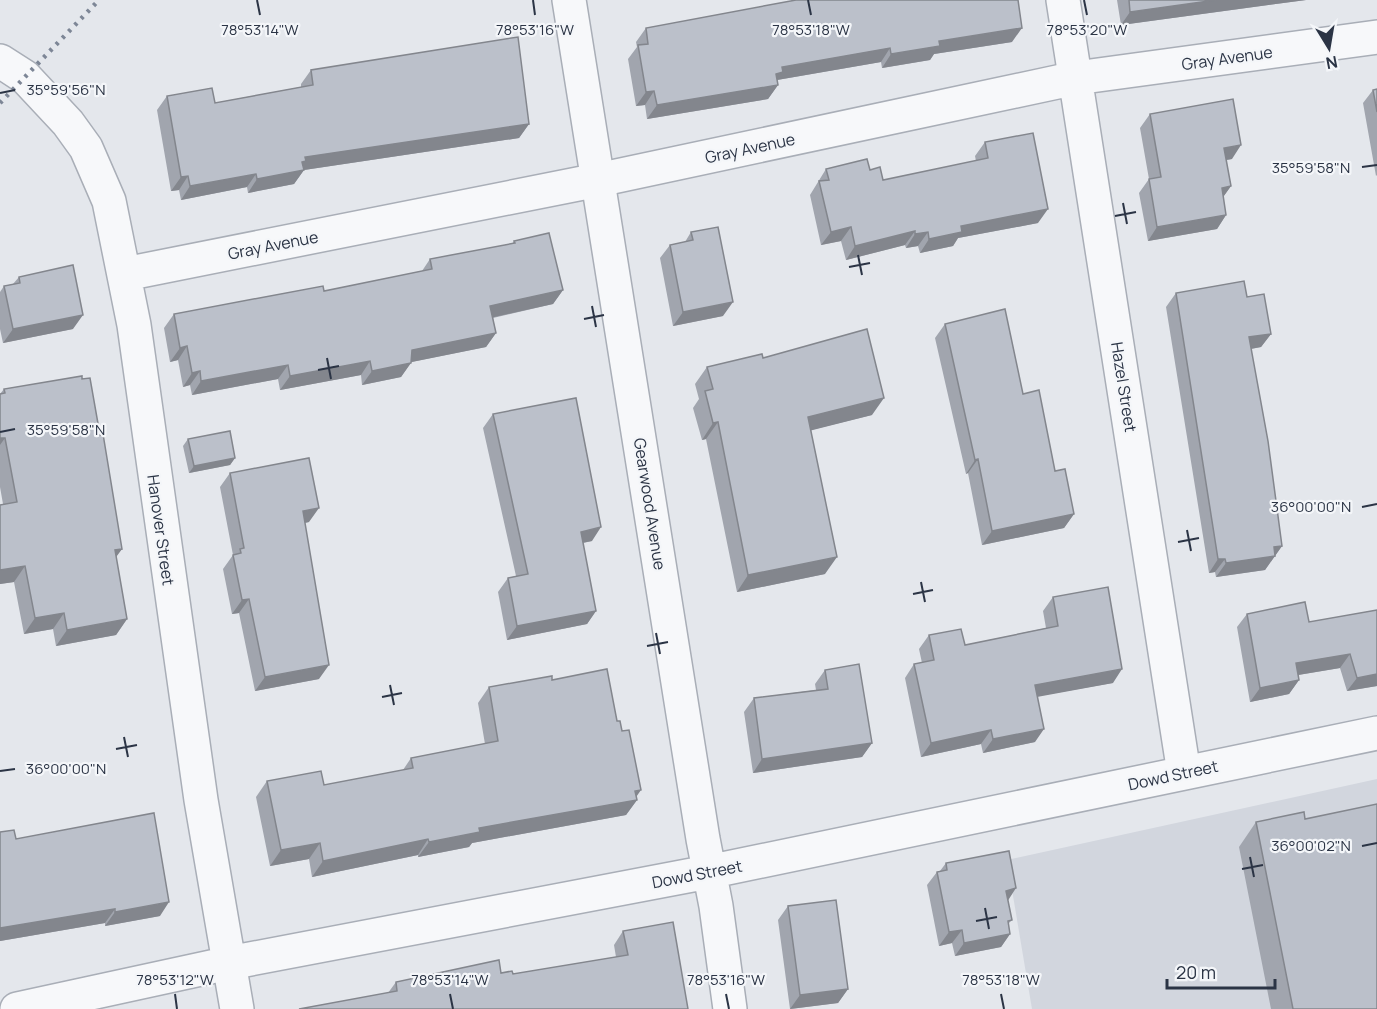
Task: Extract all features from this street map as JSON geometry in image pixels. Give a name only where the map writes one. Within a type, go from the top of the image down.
[{"type":"street","name":"Gearwood Avenue","points":[[569,0],[708,872],[716,906],[730,1009]]},
{"type":"street","name":"Hazel Street","points":[[1063,0],[1184,773]]},
{"type":"street","name":"Gray Avenue","points":[[124,274],[598,180],[1076,78],[1377,37]]},
{"type":"street","name":"Hanover Street","points":[[12,69],[68,123],[91,157],[109,201],[124,274],[201,800],[237,1009]]},
{"type":"street","name":"Dowd Street","points":[[17,1009],[229,963],[708,872],[1377,733]]},
{"type":"shaded area","points":[[1377,779],[1377,1009],[1032,1009],[1007,860]]},
{"type":"building","points":[[796,0],[1018,0],[1022,28],[939,41],[940,46],[891,54],[890,48],[782,67],[783,72],[776,74],[778,85],[657,105],[654,91],[646,92],[638,45],[648,44],[646,28]]},
{"type":"building","points":[[1129,0],[1216,0],[1130,12]]},
{"type":"building","points":[[518,37],[529,124],[305,157],[306,161],[302,162],[304,170],[257,179],[256,174],[190,186],[188,176],[181,177],[167,96],[212,88],[215,103],[313,85],[311,70]]},
{"type":"building","points":[[1377,89],[1377,112],[1373,90]]},
{"type":"building","points":[[1233,99],[1241,145],[1224,148],[1231,186],[1222,188],[1226,215],[1157,227],[1149,179],[1161,177],[1150,114]]},
{"type":"building","points":[[1033,133],[1048,209],[961,226],[962,232],[929,239],[928,232],[915,234],[915,231],[855,246],[851,227],[831,232],[819,181],[829,180],[826,169],[867,159],[870,170],[880,167],[883,180],[988,158],[985,142]]},
{"type":"building","points":[[718,227],[733,302],[683,312],[670,245],[693,240],[691,232]]},
{"type":"building","points":[[549,233],[563,290],[490,306],[496,333],[412,350],[411,363],[372,371],[370,361],[290,376],[288,365],[201,381],[200,371],[192,373],[187,346],[180,348],[174,314],[323,286],[324,291],[432,269],[430,259],[515,243],[514,241]]},
{"type":"building","points":[[73,265],[83,315],[13,329],[4,286],[20,283],[19,277]]},
{"type":"building","points":[[1244,281],[1247,297],[1264,294],[1271,334],[1249,337],[1268,441],[1282,546],[1274,547],[1275,556],[1226,563],[1225,559],[1218,559],[1176,293]]},
{"type":"building","points":[[1005,309],[1023,394],[1039,390],[1055,471],[1065,469],[1074,514],[992,531],[978,459],[975,460],[945,324]]},
{"type":"building","points":[[867,329],[884,398],[808,417],[837,557],[748,575],[718,422],[713,423],[705,391],[713,389],[707,367],[762,354],[763,358]]},
{"type":"building","points":[[82,376],[82,379],[90,378],[100,435],[103,434],[122,549],[115,550],[127,619],[67,630],[64,613],[35,618],[25,566],[0,570],[0,505],[17,502],[5,438],[0,438],[0,394],[5,393],[4,389]]},
{"type":"building","points":[[576,398],[601,527],[581,532],[596,611],[517,626],[508,578],[528,574],[493,414]]},
{"type":"building","points":[[230,431],[235,458],[194,466],[188,439]]},
{"type":"building","points":[[309,458],[319,508],[303,511],[329,665],[265,677],[249,599],[242,600],[233,555],[241,553],[240,549],[244,548],[230,473]]},
{"type":"building","points":[[1108,587],[1122,669],[1035,685],[1044,729],[993,739],[991,730],[931,743],[914,664],[934,660],[929,635],[961,629],[965,645],[1058,626],[1053,597]]},
{"type":"building","points":[[1305,602],[1309,622],[1377,610],[1377,674],[1357,678],[1350,654],[1296,663],[1299,680],[1260,688],[1247,614]]},
{"type":"building","points":[[859,664],[872,743],[762,759],[754,698],[828,689],[825,670]]},
{"type":"building","points":[[607,669],[617,721],[620,721],[622,731],[629,730],[641,790],[635,791],[637,800],[479,828],[480,832],[429,842],[428,839],[323,861],[320,843],[281,850],[267,781],[321,771],[324,785],[413,768],[411,758],[498,741],[489,687],[552,676],[552,680]]},
{"type":"building","points":[[1377,804],[1377,1009],[1293,1009],[1256,822],[1304,812],[1305,819]]},
{"type":"building","points":[[154,813],[169,902],[0,928],[0,832],[14,830],[16,839]]},
{"type":"building","points":[[1009,851],[1016,888],[1006,891],[1012,920],[1008,921],[1010,934],[964,943],[962,930],[949,932],[937,872],[947,870],[946,863]]},
{"type":"building","points":[[836,900],[848,989],[800,995],[788,906]]},
{"type":"building","points":[[673,922],[688,1009],[299,1009],[397,991],[396,982],[499,960],[501,973],[512,971],[513,974],[628,955],[623,931]]},
{"type":"railway","points":[[0,103],[99,0]]}]
